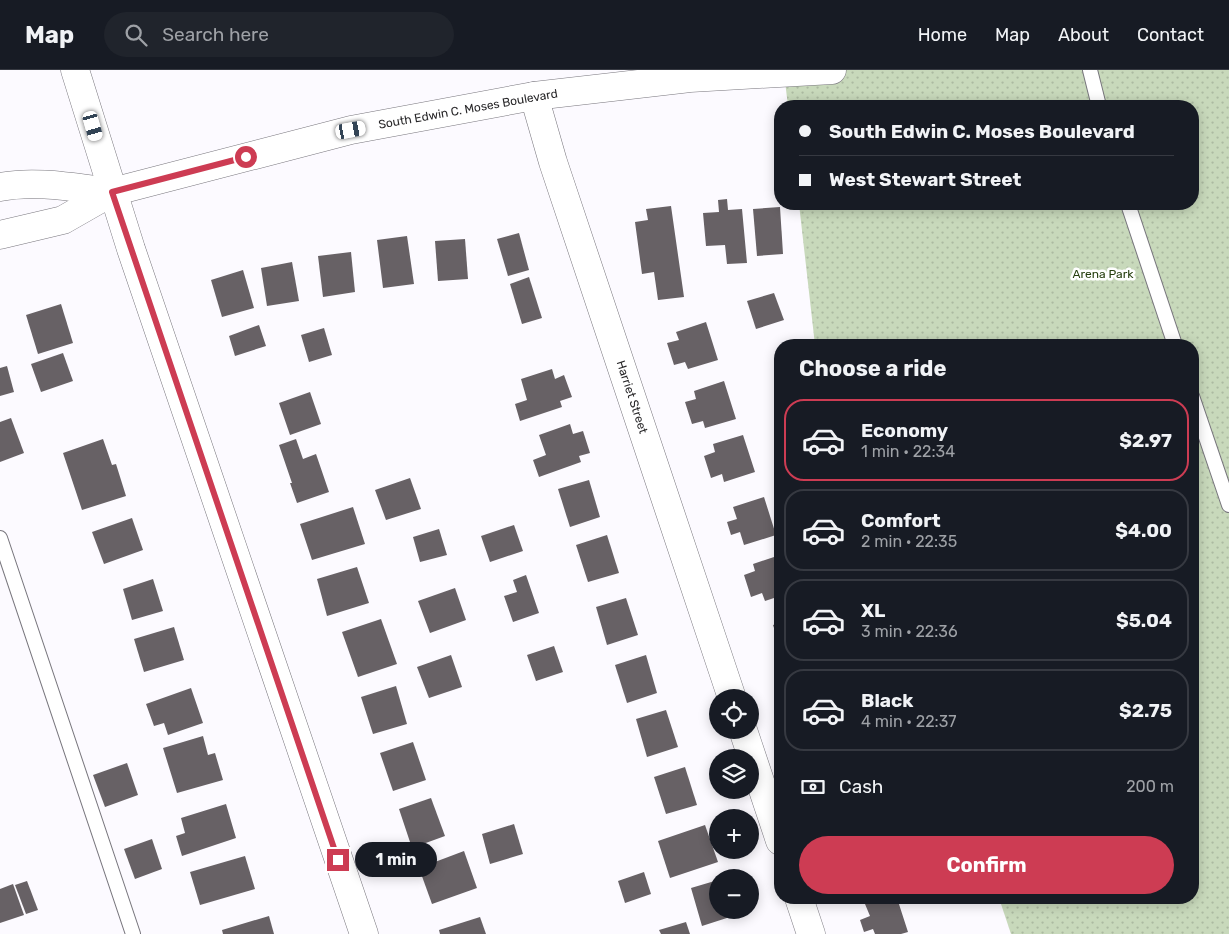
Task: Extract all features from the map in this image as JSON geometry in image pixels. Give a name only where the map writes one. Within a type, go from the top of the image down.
[{"type":"main road","points":[[75,70],[112,192],[364,934]]},
{"type":"main road","name":"South Edwin C. Moses Boulevard","points":[[0,235],[63,220],[112,192],[351,130],[534,96],[690,78],[832,70]]},
{"type":"main road","name":"Harriet Street","points":[[534,96],[552,157],[729,689]]},
{"type":"main road","name":"South Edwin C. Moses Boulevard","points":[[0,187],[41,185],[112,192]]},
{"type":"main road","points":[[746,739],[774,823]]},
{"type":"main road","points":[[801,904],[811,934]]},
{"type":"lane","points":[[1090,70],[1097,100]]},
{"type":"lane","points":[[1130,210],[1173,339]]},
{"type":"lane","points":[[1199,417],[1229,505]]},
{"type":"lane","points":[[0,538],[133,934]]},
{"type":"green space","name":"Arena Park","points":[[832,70],[1229,70],[1229,934],[1011,934],[1001,904],[1199,904],[1199,339],[814,339],[800,210],[1199,210],[1199,100],[787,100],[784,73]]},
{"type":"building","points":[[727,199],[728,210],[742,209],[747,263],[727,264],[725,245],[706,246],[703,213],[719,212],[718,200]]},
{"type":"building","points":[[671,206],[684,297],[658,300],[654,272],[642,274],[635,222],[648,220],[646,209]]},
{"type":"building","points":[[774,207],[774,210],[780,210],[783,254],[757,256],[753,209]]},
{"type":"building","points":[[519,233],[529,270],[508,276],[497,239]]},
{"type":"building","points":[[407,236],[414,284],[383,288],[377,240]]},
{"type":"building","points":[[465,239],[468,279],[438,281],[435,241]]},
{"type":"building","points":[[351,252],[355,292],[323,297],[318,256]]},
{"type":"building","points":[[292,262],[299,301],[267,306],[261,268]]},
{"type":"building","points":[[243,270],[254,308],[222,317],[211,280]]},
{"type":"building","points":[[529,277],[542,318],[522,324],[510,284]]},
{"type":"building","points":[[774,293],[784,320],[756,329],[747,301]]},
{"type":"building","points":[[61,304],[73,343],[38,354],[26,315]]},
{"type":"building","points":[[706,322],[718,360],[688,369],[685,362],[674,365],[667,343],[679,340],[676,332]]},
{"type":"building","points":[[259,325],[266,346],[235,356],[229,336]]},
{"type":"building","points":[[324,328],[332,355],[309,362],[301,335]]},
{"type":"building","points":[[63,353],[73,381],[41,392],[31,364]]},
{"type":"building","points":[[7,366],[14,392],[0,396],[0,368]]},
{"type":"building","points":[[552,369],[555,379],[564,375],[572,397],[560,401],[562,407],[520,421],[515,404],[527,400],[521,379]]},
{"type":"building","points":[[724,381],[736,419],[705,428],[703,421],[692,424],[685,402],[696,399],[694,391]]},
{"type":"building","points":[[310,392],[321,424],[290,435],[279,403]]},
{"type":"building","points":[[11,418],[24,453],[0,462],[0,422]]},
{"type":"building","points":[[570,424],[573,434],[583,431],[590,453],[579,456],[581,462],[539,477],[533,460],[546,455],[539,435]]},
{"type":"building","points":[[743,435],[755,472],[724,482],[722,474],[711,478],[704,456],[715,452],[713,444]]},
{"type":"building","points":[[103,439],[112,465],[116,464],[126,496],[82,510],[63,453]]},
{"type":"building","points":[[296,439],[303,459],[316,454],[329,492],[297,503],[279,445]]},
{"type":"building","points":[[410,478],[421,509],[386,520],[375,490]]},
{"type":"building","points":[[589,480],[600,517],[570,527],[558,489]]},
{"type":"building","points":[[764,497],[774,529],[774,536],[744,545],[740,532],[731,535],[727,522],[737,519],[733,507]]},
{"type":"building","points":[[353,507],[365,544],[312,560],[300,524]]},
{"type":"building","points":[[132,518],[143,550],[104,564],[92,532]]},
{"type":"building","points":[[514,525],[523,551],[490,562],[481,536]]},
{"type":"building","points":[[439,529],[447,555],[420,562],[413,537]]},
{"type":"building","points":[[607,535],[619,573],[588,582],[576,545]]},
{"type":"building","points":[[774,557],[774,598],[765,601],[762,593],[751,597],[744,575],[755,571],[753,564]]},
{"type":"building","points":[[357,567],[369,603],[327,616],[317,579]]},
{"type":"building","points":[[526,575],[539,613],[513,622],[504,596],[517,592],[513,580]]},
{"type":"building","points":[[153,579],[163,611],[132,620],[123,589]]},
{"type":"building","points":[[455,588],[466,620],[430,633],[418,601]]},
{"type":"building","points":[[626,598],[638,635],[607,645],[596,607]]},
{"type":"building","points":[[381,619],[397,664],[358,677],[342,632]]},
{"type":"building","points":[[174,627],[184,660],[144,672],[134,639]]},
{"type":"building","points":[[554,646],[563,672],[536,681],[527,655]]},
{"type":"building","points":[[451,655],[462,687],[429,698],[417,667]]},
{"type":"building","points":[[646,655],[657,693],[627,703],[615,665]]},
{"type":"building","points":[[396,686],[407,724],[373,734],[361,697]]},
{"type":"building","points":[[191,688],[203,723],[168,735],[164,723],[154,726],[146,704]]},
{"type":"building","points":[[666,710],[678,747],[647,757],[636,719]]},
{"type":"building","points":[[203,736],[208,755],[215,753],[223,780],[177,793],[163,748]]},
{"type":"building","points":[[413,742],[426,780],[393,791],[380,753]]},
{"type":"building","points":[[127,763],[138,795],[105,807],[93,775]]},
{"type":"building","points":[[685,767],[697,805],[666,814],[654,777]]},
{"type":"building","points":[[431,798],[445,836],[412,848],[399,809]]},
{"type":"building","points":[[226,804],[236,838],[182,856],[176,836],[185,833],[181,818]]},
{"type":"building","points":[[514,824],[523,854],[490,864],[482,834]]},
{"type":"building","points":[[705,825],[709,836],[709,859],[717,859],[718,862],[670,878],[658,841]]},
{"type":"building","points":[[152,839],[162,869],[135,879],[124,849]]},
{"type":"building","points":[[464,851],[477,888],[432,904],[419,868]]},
{"type":"building","points":[[245,856],[255,889],[200,905],[190,872]]},
{"type":"building","points":[[644,872],[651,894],[625,903],[618,881]]},
{"type":"building","points":[[27,881],[38,910],[26,914],[15,885]]},
{"type":"building","points":[[709,883],[709,919],[724,919],[702,926],[691,888]]},
{"type":"building","points":[[13,884],[24,915],[0,923],[0,889]]},
{"type":"building","points":[[865,904],[899,904],[908,932],[901,934],[875,934],[873,929],[864,932],[860,920],[870,916]]},
{"type":"building","points":[[269,916],[274,934],[223,934],[222,930]]},
{"type":"building","points":[[480,917],[486,934],[440,934],[439,930]]},
{"type":"building","points":[[686,922],[690,934],[661,934],[659,930]]},
{"type":"route","points":[[246,157],[112,192],[338,860]]}]
